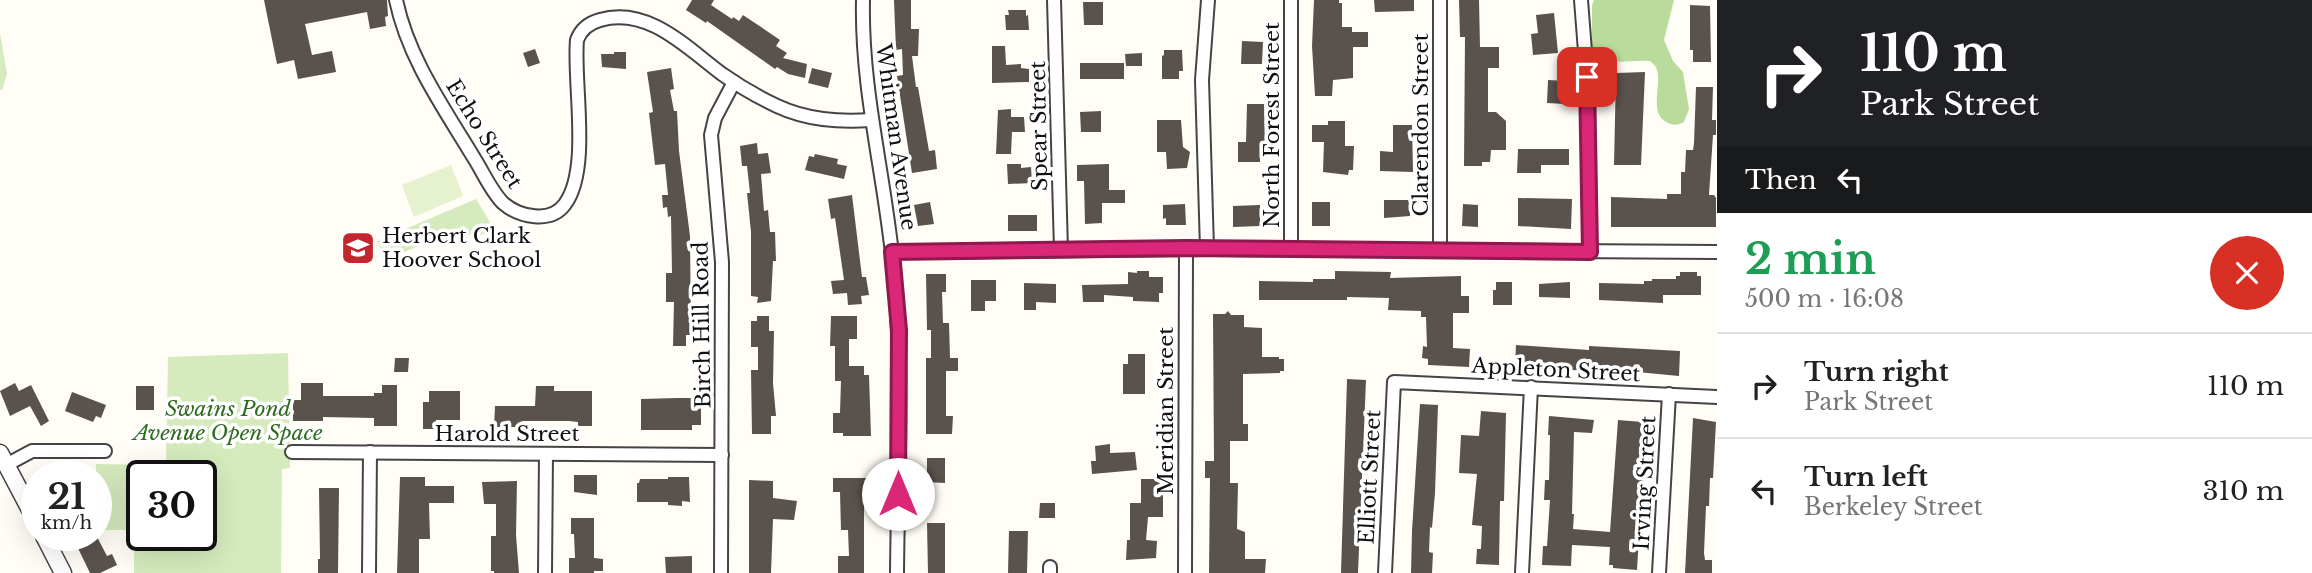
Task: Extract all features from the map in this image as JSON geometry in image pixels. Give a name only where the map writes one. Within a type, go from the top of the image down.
[{"type":"street","name":"Echo Street","points":[[396,0],[407,40],[500,200],[517,212],[530,216],[545,215],[558,210],[564,206],[570,194],[578,160],[577,40],[583,29],[610,18],[629,18],[645,22],[685,45],[734,82]]},
{"type":"street","name":"Whitman Avenue","points":[[863,0],[863,49],[871,120],[892,252],[899,330],[898,573]]},
{"type":"street","name":"Spear Street","points":[[1055,0],[1061,250]]},
{"type":"street","points":[[1206,248],[1202,80],[1208,0]]},
{"type":"street","name":"North Forest Street","points":[[1291,0],[1291,249]]},
{"type":"street","name":"Clarendon Street","points":[[1440,0],[1440,251]]},
{"type":"street","points":[[1581,0],[1587,77],[1590,252]]},
{"type":"street","points":[[734,82],[767,101],[801,115],[837,121],[871,120]]},
{"type":"street","name":"Birch Hill Road","points":[[721,573],[722,262],[711,135],[715,118],[734,82]]},
{"type":"street","points":[[892,252],[1186,248],[1717,252]]},
{"type":"street","name":"Meridian Street","points":[[1185,573],[1186,248]]},
{"type":"street","name":"Appleton Street","points":[[1394,382],[1717,397]]},
{"type":"street","name":"Elliott Street","points":[[1385,573],[1394,382]]},
{"type":"street","points":[[1522,573],[1531,387]]},
{"type":"street","name":"Irving Street","points":[[1659,573],[1669,394]]},
{"type":"street","points":[[21,493],[3,459],[32,452],[105,451]]},
{"type":"street","name":"Harold Street","points":[[292,452],[722,455]]},
{"type":"street","points":[[369,573],[370,453]]},
{"type":"street","points":[[545,573],[546,454]]},
{"type":"street","points":[[52,551],[63,573]]},
{"type":"green space","points":[[1594,0],[1674,0],[1664,40],[1673,61],[1683,72],[1689,109],[1684,122],[1676,125],[1662,119],[1657,106],[1656,67],[1650,61],[1612,61],[1592,51]]},
{"type":"green space","points":[[0,33],[7,74],[2,90],[0,90]]},
{"type":"green space","points":[[451,165],[463,196],[414,217],[402,185]]},
{"type":"green space","points":[[476,199],[494,229],[472,239],[470,235],[444,246],[439,237],[386,260],[377,241]]},
{"type":"green space","name":"Swains Pond Avenue Open Space","points":[[288,353],[290,468],[282,469],[281,573],[134,573],[134,551],[217,551],[217,460],[166,460],[168,357]]},
{"type":"green space","name":"Swains Pond Avenue Open Space","points":[[112,464],[126,464],[126,530],[112,530]]},
{"type":"building","points":[[264,0],[387,0],[388,16],[385,17],[386,26],[370,29],[367,12],[305,24],[312,55],[332,51],[336,72],[298,79],[294,60],[277,64]]},
{"type":"building","points":[[692,0],[714,0],[711,5],[732,19],[733,17],[739,21],[743,15],[780,40],[776,46],[787,53],[783,58],[807,64],[805,78],[788,74],[777,67],[775,69],[707,21],[706,23],[686,10]]},
{"type":"building","points":[[894,0],[911,0],[911,29],[919,29],[918,56],[912,56],[929,151],[935,150],[937,169],[912,173],[897,76],[903,75],[902,49],[896,50]]},
{"type":"building","points":[[1314,0],[1339,0],[1339,3],[1342,3],[1342,27],[1352,27],[1352,32],[1368,32],[1368,47],[1353,47],[1353,78],[1333,80],[1332,96],[1315,96],[1312,46]]},
{"type":"building","points":[[1374,0],[1414,0],[1414,11],[1375,12]]},
{"type":"building","points":[[1459,0],[1479,0],[1480,47],[1499,47],[1499,68],[1488,68],[1488,112],[1496,112],[1506,121],[1506,150],[1491,150],[1490,162],[1482,162],[1482,166],[1464,166],[1465,37],[1460,37]]},
{"type":"building","points":[[1083,2],[1103,2],[1103,25],[1084,25]]},
{"type":"building","points":[[1690,5],[1710,6],[1711,62],[1693,62],[1693,50],[1690,50]]},
{"type":"building","points":[[1008,10],[1026,10],[1029,30],[1006,30],[1005,15],[1009,15]]},
{"type":"building","points":[[1554,13],[1558,53],[1533,55],[1531,34],[1538,33],[1536,15]]},
{"type":"building","points":[[1242,41],[1263,42],[1262,64],[1241,64]]},
{"type":"building","points":[[992,46],[1005,46],[1006,65],[1021,64],[1021,68],[1029,69],[1029,82],[992,83]]},
{"type":"building","points":[[535,49],[540,63],[528,67],[523,53]]},
{"type":"building","points":[[1164,50],[1182,50],[1183,71],[1179,71],[1179,79],[1162,79]]},
{"type":"building","points":[[626,52],[626,69],[602,67],[601,54]]},
{"type":"building","points":[[1142,53],[1142,66],[1126,66],[1125,54]]},
{"type":"building","points":[[1080,63],[1124,63],[1124,79],[1080,79]]},
{"type":"building","points":[[671,68],[674,89],[670,90],[674,111],[677,111],[679,151],[690,236],[691,335],[686,335],[686,346],[673,346],[674,302],[666,302],[666,273],[672,273],[671,216],[668,217],[667,207],[663,208],[662,195],[668,195],[665,164],[655,165],[649,113],[653,112],[647,72]]},
{"type":"building","points":[[812,68],[832,73],[828,88],[808,83]]},
{"type":"building","points":[[1645,72],[1641,165],[1614,165],[1616,73]]},
{"type":"building","points":[[1548,80],[1566,81],[1565,104],[1547,103]]},
{"type":"building","points":[[1696,87],[1713,87],[1712,120],[1716,120],[1716,135],[1713,135],[1709,195],[1716,198],[1716,227],[1611,227],[1611,197],[1667,199],[1667,194],[1681,194],[1681,172],[1685,172],[1686,150],[1693,150],[1694,143]]},
{"type":"building","points":[[1247,104],[1264,104],[1265,154],[1260,154],[1260,162],[1238,162],[1238,142],[1246,142]]},
{"type":"building","points":[[1011,109],[1011,117],[1024,117],[1025,132],[1012,132],[1011,154],[996,154],[998,110]]},
{"type":"building","points":[[1101,111],[1101,132],[1081,132],[1080,112]]},
{"type":"building","points":[[1157,120],[1181,120],[1183,147],[1190,152],[1187,168],[1167,169],[1166,152],[1157,152]]},
{"type":"building","points":[[1328,121],[1345,121],[1345,146],[1354,146],[1353,170],[1349,170],[1348,175],[1323,172],[1324,142],[1312,142],[1312,125],[1328,125]]},
{"type":"building","points":[[1393,125],[1412,125],[1413,172],[1380,171],[1380,151],[1393,152]]},
{"type":"building","points":[[757,143],[758,154],[768,153],[771,173],[761,174],[764,211],[768,210],[770,232],[775,232],[776,261],[773,261],[771,301],[757,303],[758,297],[751,296],[751,232],[747,193],[750,193],[747,166],[742,166],[740,146]]},
{"type":"building","points":[[1518,149],[1569,149],[1569,165],[1541,165],[1541,173],[1517,173]]},
{"type":"building","points":[[815,154],[838,159],[837,164],[847,166],[844,179],[805,170],[809,156],[814,157]]},
{"type":"building","points":[[1007,164],[1021,164],[1021,168],[1031,167],[1032,183],[1008,184]]},
{"type":"building","points":[[1109,164],[1109,190],[1125,190],[1125,203],[1102,203],[1102,223],[1085,224],[1084,181],[1077,181],[1077,165]]},
{"type":"building","points":[[852,195],[862,277],[866,277],[869,295],[861,296],[862,304],[848,305],[847,293],[833,294],[831,281],[844,280],[835,218],[831,219],[828,199]]},
{"type":"building","points":[[1518,198],[1572,199],[1571,229],[1518,226]]},
{"type":"building","points":[[1384,200],[1410,200],[1410,216],[1384,218]]},
{"type":"building","points":[[930,202],[934,224],[918,226],[914,205]]},
{"type":"building","points":[[1312,202],[1330,202],[1330,226],[1312,226]]},
{"type":"building","points":[[1185,204],[1186,225],[1166,225],[1163,205]]},
{"type":"building","points":[[1463,204],[1478,205],[1478,227],[1462,226]]},
{"type":"building","points":[[1260,205],[1260,226],[1233,227],[1233,206]]},
{"type":"building","points":[[1008,215],[1037,215],[1037,231],[1008,231]]},
{"type":"building","points":[[1149,271],[1149,277],[1163,277],[1163,293],[1159,293],[1159,302],[1133,301],[1133,297],[1104,295],[1104,302],[1083,302],[1082,285],[1128,284],[1128,272]]},
{"type":"building","points":[[1335,271],[1391,272],[1390,278],[1461,276],[1461,296],[1469,296],[1469,313],[1453,313],[1453,348],[1470,349],[1469,367],[1428,365],[1428,359],[1422,358],[1423,346],[1427,347],[1426,317],[1421,317],[1421,311],[1388,310],[1389,298],[1259,300],[1259,281],[1313,282],[1313,279],[1335,279]]},
{"type":"building","points":[[1680,272],[1697,272],[1697,276],[1701,276],[1701,295],[1663,295],[1663,303],[1599,300],[1599,283],[1644,284],[1644,281],[1652,279],[1676,279]]},
{"type":"building","points":[[926,274],[946,274],[946,292],[942,292],[943,323],[949,323],[950,358],[958,358],[958,371],[946,371],[946,416],[953,416],[952,434],[926,434],[926,358],[931,358],[931,330],[927,330]]},
{"type":"building","points":[[971,280],[996,280],[996,301],[985,301],[985,311],[971,311]]},
{"type":"building","points":[[1496,282],[1512,282],[1512,305],[1493,305]]},
{"type":"building","points":[[1570,282],[1570,298],[1539,297],[1539,284]]},
{"type":"building","points":[[1024,283],[1056,284],[1056,303],[1036,302],[1036,310],[1024,310]]},
{"type":"building","points":[[1228,311],[1231,315],[1244,315],[1244,327],[1262,328],[1262,357],[1284,359],[1284,371],[1280,373],[1243,374],[1243,424],[1248,424],[1248,441],[1230,441],[1230,483],[1238,483],[1237,529],[1245,532],[1245,559],[1266,559],[1265,573],[1209,573],[1210,478],[1205,478],[1205,461],[1214,461],[1213,314],[1225,314]]},
{"type":"building","points":[[757,316],[769,316],[769,331],[774,331],[773,383],[776,416],[771,416],[771,434],[752,434],[751,370],[758,370],[758,347],[751,347],[751,321],[757,321]]},
{"type":"building","points":[[831,316],[857,316],[857,339],[849,339],[849,366],[864,366],[864,375],[869,375],[871,436],[843,436],[843,433],[833,433],[833,413],[840,413],[841,381],[835,381],[835,346],[830,346]]},
{"type":"building","points":[[1516,345],[1589,350],[1589,346],[1680,351],[1679,376],[1606,369],[1551,372],[1551,367],[1515,366]]},
{"type":"building","points":[[1128,354],[1145,354],[1145,394],[1123,394],[1123,364],[1128,364]]},
{"type":"building","points":[[395,358],[409,358],[408,372],[394,372]]},
{"type":"building","points":[[1347,379],[1366,380],[1358,573],[1341,573]]},
{"type":"building","points":[[15,383],[19,391],[31,385],[49,421],[41,426],[30,406],[10,416],[0,391]]},
{"type":"building","points":[[301,383],[323,383],[323,396],[374,396],[374,393],[382,393],[382,385],[397,385],[397,426],[374,426],[374,418],[323,417],[323,421],[293,421],[293,400],[301,400]]},
{"type":"building","points":[[136,386],[154,386],[154,410],[136,410]]},
{"type":"building","points":[[536,386],[554,386],[554,391],[592,391],[592,426],[578,426],[578,422],[569,421],[522,421],[521,427],[494,427],[495,406],[535,406]]},
{"type":"building","points":[[429,391],[460,391],[460,420],[436,420],[436,429],[423,429],[423,402],[429,402]]},
{"type":"building","points":[[72,392],[106,405],[101,418],[96,416],[93,422],[65,411]]},
{"type":"building","points":[[701,398],[701,425],[692,425],[692,430],[641,430],[641,399]]},
{"type":"building","points":[[1420,404],[1438,405],[1435,493],[1429,552],[1433,553],[1432,573],[1411,573]]},
{"type":"building","points":[[1481,411],[1506,413],[1499,565],[1476,564],[1477,549],[1481,549],[1482,526],[1472,525],[1477,474],[1459,473],[1461,435],[1479,436]]},
{"type":"building","points":[[1549,416],[1594,420],[1592,433],[1574,432],[1573,529],[1610,532],[1618,420],[1643,422],[1641,452],[1644,452],[1637,570],[1613,568],[1613,565],[1609,565],[1610,547],[1572,545],[1571,566],[1542,565],[1543,546],[1547,546],[1550,500],[1544,500],[1545,480],[1549,480]]},
{"type":"building","points":[[1693,418],[1716,422],[1713,478],[1710,478],[1709,506],[1706,506],[1704,553],[1705,560],[1712,560],[1712,573],[1685,573]]},
{"type":"building","points":[[1110,444],[1110,453],[1135,452],[1137,470],[1092,474],[1091,461],[1096,461],[1095,446]]},
{"type":"building","points":[[927,458],[945,458],[945,483],[927,482]]},
{"type":"building","points":[[574,475],[597,475],[597,495],[574,492]]},
{"type":"building","points":[[400,477],[425,477],[425,486],[454,486],[454,503],[429,503],[430,539],[419,539],[419,573],[397,573]]},
{"type":"building","points":[[689,477],[690,502],[682,501],[682,506],[668,505],[668,502],[637,502],[637,483],[640,479]]},
{"type":"building","points":[[833,478],[868,478],[868,486],[871,486],[871,498],[864,498],[864,573],[838,573],[838,556],[849,556],[848,530],[841,530],[840,492],[833,492]]},
{"type":"building","points":[[1141,479],[1160,479],[1160,488],[1163,488],[1163,517],[1148,517],[1146,540],[1157,541],[1156,558],[1126,560],[1127,540],[1130,540],[1130,503],[1141,503]]},
{"type":"building","points":[[749,480],[773,481],[773,498],[797,501],[794,520],[773,519],[771,573],[749,573]]},
{"type":"building","points":[[517,481],[516,535],[519,573],[494,573],[491,571],[491,536],[496,536],[496,504],[484,504],[482,482]]},
{"type":"building","points":[[319,488],[339,488],[338,573],[318,573]]},
{"type":"building","points":[[1040,503],[1055,503],[1055,518],[1039,518]]},
{"type":"building","points":[[571,518],[594,518],[594,558],[603,559],[603,571],[569,573],[569,558],[575,558]]},
{"type":"building","points":[[927,523],[945,523],[945,573],[928,573]]},
{"type":"building","points":[[1009,531],[1028,531],[1027,573],[1008,573]]},
{"type":"building","points":[[79,551],[104,551],[107,556],[112,554],[117,565],[100,573],[90,573]]},
{"type":"building","points":[[692,556],[692,573],[666,573],[665,557]]},
{"type":"place","name":"Herbert Clark Hoover School","points":[[358,248]]},
{"type":"route","points":[[898,494],[899,330],[892,252],[1186,248],[1590,252],[1587,77]]}]
